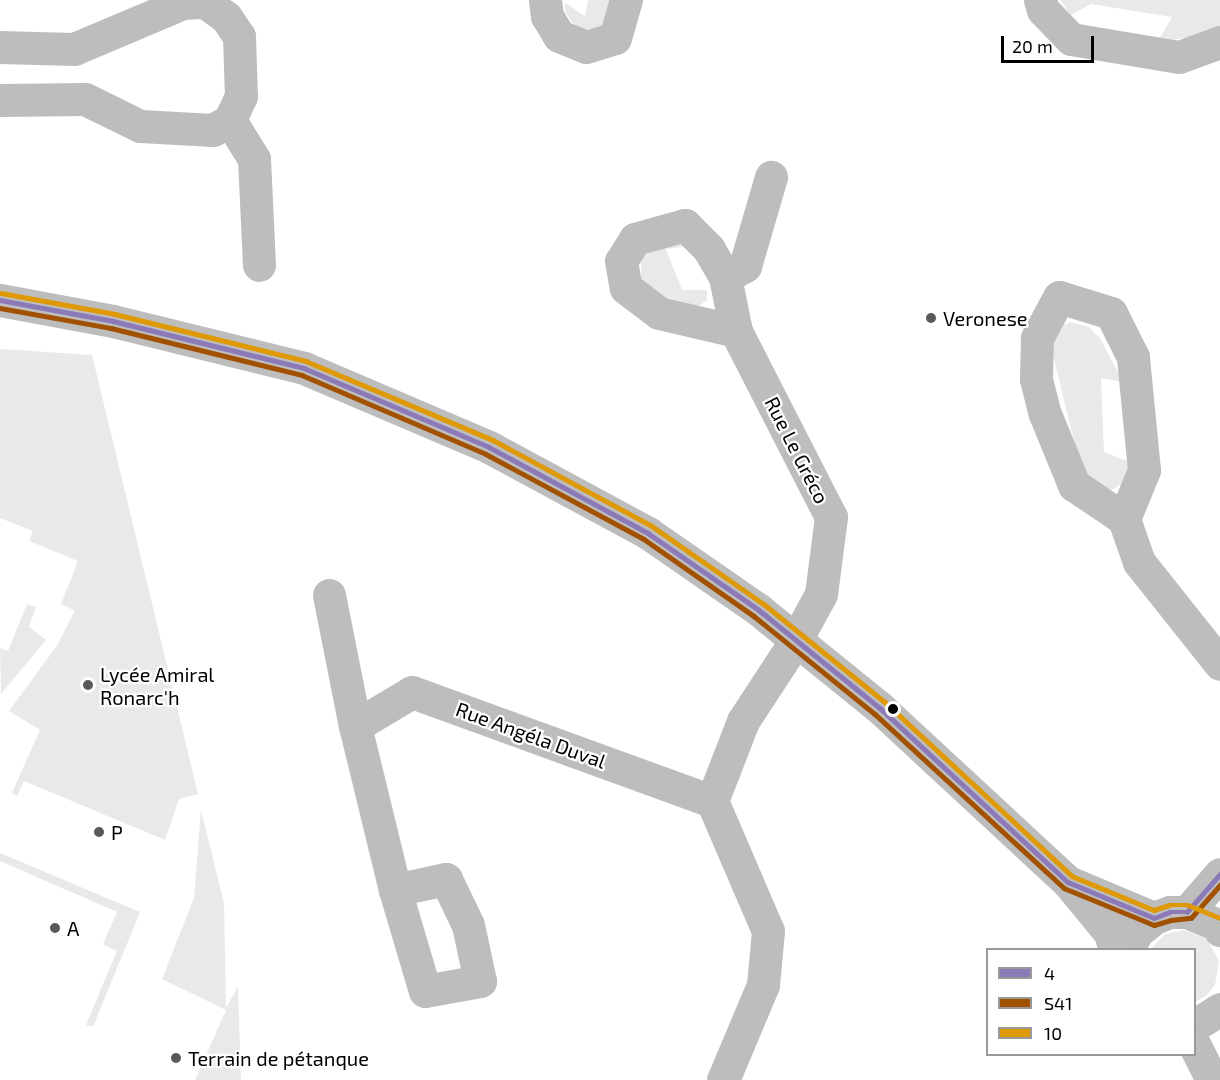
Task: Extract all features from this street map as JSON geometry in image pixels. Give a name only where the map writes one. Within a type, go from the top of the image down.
[{"type":"street","points":[[546,0],[547,16],[559,36],[586,47],[615,38],[626,0]]},
{"type":"street","points":[[1041,0],[1043,10],[1071,39],[1179,57],[1220,42]]},
{"type":"street","points":[[0,47],[74,48],[183,3],[205,2],[226,17],[239,36],[241,96],[230,120],[213,130],[140,126],[85,99],[0,100]]},
{"type":"street","points":[[230,120],[254,159],[259,265]]},
{"type":"street","points":[[725,277],[745,266],[771,177]]},
{"type":"street","name":"Rue Le Gréco","points":[[712,801],[743,721],[796,640],[821,594],[831,517],[736,331],[725,277],[709,249],[685,225],[635,239],[621,261],[626,288],[659,313],[736,331]]},
{"type":"street","points":[[1124,519],[1144,470],[1133,357],[1111,313],[1059,297],[1037,338],[1036,379],[1045,414],[1074,485],[1124,519],[1139,562],[1220,664]]},
{"type":"street","points":[[0,300],[113,321],[304,368],[489,447],[648,533],[759,610],[880,708],[1068,882],[1110,933],[1114,948]]},
{"type":"street","points":[[329,595],[355,726],[395,890]]},
{"type":"street","name":"Rue Angéla Duval","points":[[355,726],[412,692],[712,801]]},
{"type":"street","points":[[712,801],[768,931],[763,985],[723,1080]]},
{"type":"street","points":[[1187,912],[1220,874]]},
{"type":"street","points":[[1068,882],[1154,918]]},
{"type":"street","points":[[1128,948],[1137,932],[1154,918],[1170,912],[1187,912],[1217,925],[1220,930]]},
{"type":"street","points":[[1196,1022],[1220,1009]]},
{"type":"street","points":[[1196,1048],[1212,1080]]},
{"type":"shaded area","points":[[588,0],[614,0],[613,16],[594,32],[574,26],[565,11],[565,3],[585,16]]},
{"type":"shaded area","points":[[1060,0],[1220,0],[1220,27],[1210,33],[1157,43],[1172,17],[1091,4],[1071,15]]},
{"type":"shaded area","points":[[672,239],[690,246],[666,249],[682,290],[707,290],[707,300],[700,305],[694,306],[650,292],[641,281],[641,260],[659,243]]},
{"type":"shaded area","points":[[1070,322],[1089,327],[1100,338],[1123,382],[1101,378],[1104,452],[1130,462],[1121,484],[1114,489],[1104,491],[1084,482],[1052,351],[1052,342],[1062,326]]},
{"type":"shaded area","points":[[0,349],[92,355],[198,794],[179,799],[165,840],[24,781],[17,796],[12,793],[40,730],[9,711],[56,647],[75,611],[61,604],[78,561],[29,541],[33,531],[0,518]]},
{"type":"shaded area","points":[[27,604],[36,607],[29,627],[46,640],[1,694],[0,648],[8,651]]},
{"type":"shaded area","points":[[201,810],[224,903],[226,1008],[238,986],[241,1080],[195,1080],[226,1010],[162,979],[194,898]]},
{"type":"shaded area","points":[[0,853],[140,912],[93,1027],[86,1025],[117,951],[103,944],[117,912],[0,861]]},
{"type":"shaded area","points":[[1184,930],[1207,939],[1219,961],[1215,985],[1207,995],[1196,1001],[1196,948],[1152,948],[1165,934]]},
{"type":"transit line","name":"10","points":[[1,293],[115,314],[306,361],[493,440],[652,526],[764,604],[885,702],[1072,876],[1154,910],[1169,905],[1188,905],[1220,918]]},
{"type":"transit line","name":"4","points":[[0,300],[113,321],[304,368],[489,447],[648,533],[759,610],[880,708],[1068,882],[1154,918],[1170,912],[1187,912],[1220,874]]},
{"type":"transit line","name":"S41","points":[[0,308],[111,328],[302,375],[486,454],[644,539],[754,616],[875,714],[1064,888],[1154,925],[1191,918],[1220,885]]},
{"type":"place","name":"Veronese","points":[[931,318]]},
{"type":"place","name":"Lycée Amiral Ronarc'h","points":[[88,685]]},
{"type":"place","name":"P","points":[[99,832]]},
{"type":"place","name":"A","points":[[55,928]]},
{"type":"place","name":"Terrain de pétanque","points":[[176,1058]]}]
